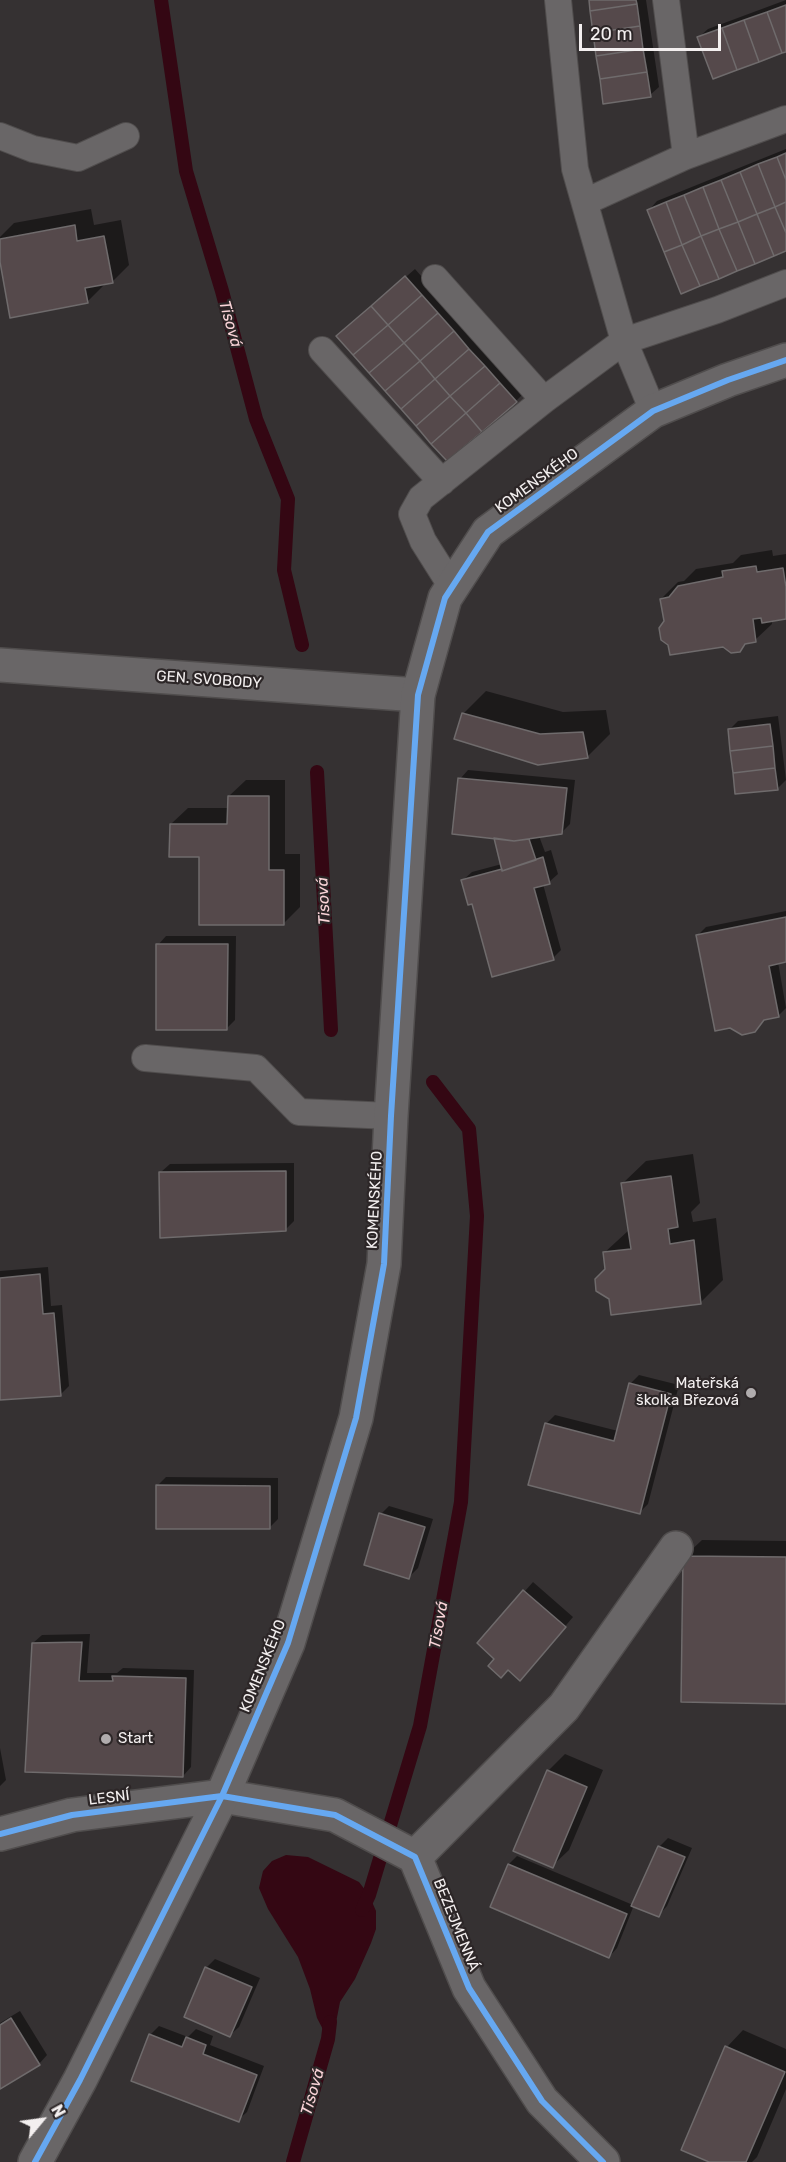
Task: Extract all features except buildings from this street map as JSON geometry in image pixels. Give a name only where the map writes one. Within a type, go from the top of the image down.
[{"type":"street","name":"KOMENSKÉHO","points":[[35,2162],[80,2080],[222,1796],[288,1643],[356,1418],[384,1264],[391,1116],[418,695],[444,598],[488,532],[652,411],[728,380],[786,360]]},
{"type":"street","name":"GEN. SVOBODY","points":[[0,665],[418,695]]},
{"type":"street","points":[[222,1796],[335,1815],[415,1857],[564,1707],[676,1548]]},
{"type":"street","name":"LESNÍ","points":[[0,1834],[72,1815],[222,1796]]},
{"type":"street","name":"BEZEJMENNÁ","points":[[415,1857],[469,1988],[542,2101],[603,2162]]},
{"type":"lane","points":[[558,0],[575,169],[624,340],[652,411]]},
{"type":"lane","points":[[666,0],[686,156]]},
{"type":"lane","points":[[585,202],[686,156],[786,119]]},
{"type":"lane","points":[[0,136],[33,149],[78,158],[126,136]]},
{"type":"lane","points":[[435,278],[544,400]]},
{"type":"lane","points":[[452,587],[423,541],[412,514],[421,498],[624,340],[717,310],[786,284]]},
{"type":"lane","points":[[322,350],[442,482]]},
{"type":"lane","points":[[145,1058],[256,1068],[299,1112],[391,1116]]},
{"type":"shaded area","points":[[286,1855],[308,1857],[359,1882],[369,1895],[376,1911],[376,1929],[355,1979],[340,2002],[333,2038],[328,2039],[317,2018],[310,1989],[298,1957],[268,1909],[259,1888],[263,1871],[272,1861]]},
{"type":"waterway","name":"Tisová","points":[[161,0],[186,171],[222,291],[256,419],[288,499],[284,570],[302,645]]},
{"type":"waterway","name":"Tisová","points":[[317,772],[331,1030]]},
{"type":"waterway","name":"Tisová","points":[[362,1910],[369,1895],[420,1726],[461,1502],[477,1216],[469,1129],[433,1082]]},
{"type":"waterway","name":"Tisová","points":[[293,2162],[328,2039],[330,2022]]},
{"type":"cycle path","points":[[35,2162],[80,2080],[222,1796],[288,1643],[356,1418],[384,1264],[391,1116],[418,695],[445,598],[488,532],[653,411],[728,380],[786,360]]},
{"type":"cycle path","points":[[0,1834],[72,1815],[222,1796],[335,1815],[415,1857],[469,1988],[542,2101],[603,2162]]},
{"type":"place","name":"Mateřská školka Březová","points":[[751,1393]]},
{"type":"place","name":"Start","points":[[106,1739]]}]
